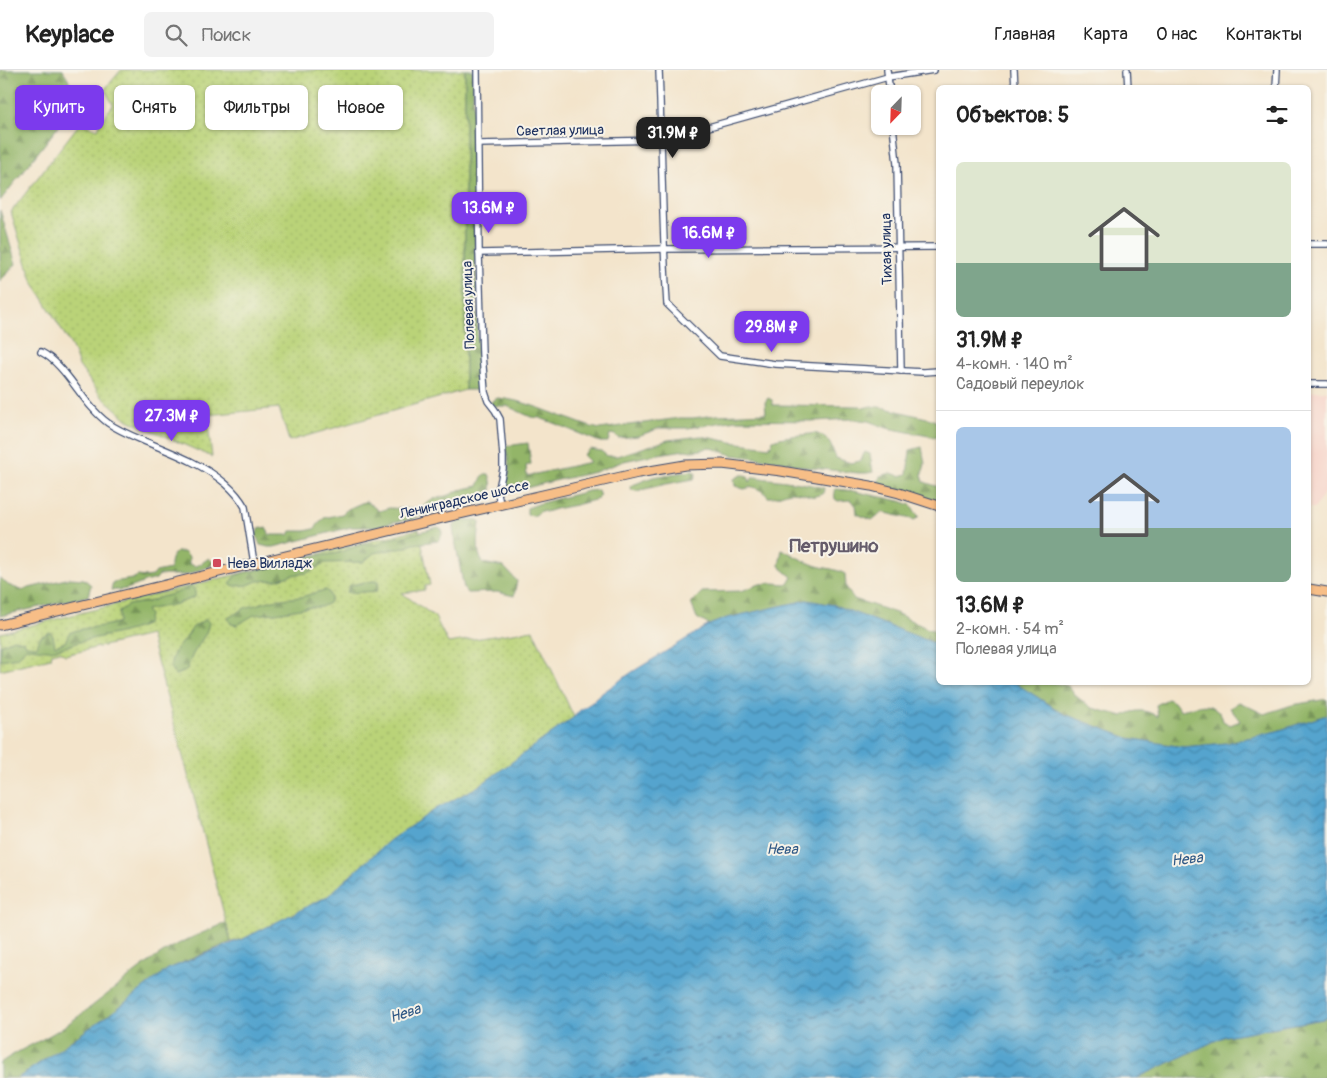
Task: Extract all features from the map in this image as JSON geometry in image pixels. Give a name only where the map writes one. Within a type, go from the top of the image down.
[{"type":"main road","name":"Ленинградское шоссе","points":[[0,625],[638,472],[685,465],[712,463],[761,468],[871,486],[936,505]]},
{"type":"main road","points":[[1311,590],[1327,592]]},
{"type":"street","name":"Полевая улица","points":[[477,70],[482,354],[485,392],[488,401],[500,419],[503,456],[503,469],[498,493],[500,505]]},
{"type":"street","points":[[659,70],[667,304],[720,356],[775,364],[936,371]]},
{"type":"street","points":[[887,70],[889,85]]},
{"type":"street","name":"Светлая улица","points":[[478,144],[662,140],[888,77],[934,70]]},
{"type":"street","points":[[1014,70],[1015,85]]},
{"type":"street","points":[[1128,70],[1128,85]]},
{"type":"street","points":[[1276,85],[1277,70]]},
{"type":"street","name":"Тихая улица","points":[[894,135],[897,164],[900,371]]},
{"type":"street","points":[[1311,244],[1327,244]]},
{"type":"street","points":[[479,252],[936,247]]},
{"type":"street","points":[[41,352],[60,368],[92,409],[108,423],[127,434],[192,462],[214,474],[234,492],[245,507],[254,563]]},
{"type":"street","points":[[1311,384],[1327,384]]},
{"type":"shaded area","points":[[1311,391],[1327,391],[1327,488],[1315,508],[1311,508]]},
{"type":"green space","points":[[0,70],[63,70],[71,85],[15,85],[15,130],[56,130],[0,201]]},
{"type":"green space","points":[[121,70],[465,70],[465,390],[289,441],[279,408],[207,415],[212,457],[128,420],[101,396],[79,366],[72,347],[32,280],[11,212],[75,130],[104,130],[104,117],[113,105],[105,89]]},
{"type":"green space","points":[[465,70],[473,70],[474,205],[478,354],[481,388],[476,390],[465,390]]},
{"type":"green space","points":[[0,210],[16,264],[0,281]]},
{"type":"green space","points":[[498,398],[524,403],[600,429],[680,418],[766,413],[765,402],[768,398],[772,400],[773,405],[861,406],[863,408],[871,406],[931,419],[936,422],[936,437],[852,419],[814,421],[736,420],[688,428],[660,428],[638,436],[618,438],[610,434],[608,442],[600,442],[540,418],[531,417],[507,406],[490,404]]},
{"type":"green space","points":[[815,433],[827,440],[836,458],[851,463],[860,461],[865,452],[870,454],[873,472],[858,473],[804,467],[781,461],[732,455],[709,447],[701,450],[685,450],[624,461],[595,472],[503,494],[509,470],[506,446],[528,443],[531,464],[526,466],[527,476],[590,462],[583,455],[590,449],[601,451],[607,456],[617,456],[668,440],[701,436],[770,447],[773,440]]},
{"type":"green space","points":[[922,447],[925,464],[922,475],[924,482],[936,486],[936,501],[878,484],[880,476],[891,473],[900,476],[907,474],[910,450]]},
{"type":"green space","points":[[691,471],[696,474],[694,479],[637,491],[632,490],[630,486],[653,477]]},
{"type":"green space","points":[[489,474],[491,479],[490,494],[472,497],[457,502],[445,509],[426,512],[413,519],[375,527],[351,527],[274,547],[260,545],[256,534],[261,527],[266,528],[270,535],[289,535],[291,531],[314,529],[324,518],[342,514],[348,509],[366,501],[379,511],[389,508],[412,509],[421,507],[434,499],[450,495],[459,490],[478,486],[483,475]]},
{"type":"green space","points":[[741,475],[748,476],[750,482],[755,477],[821,487],[824,488],[823,494],[812,496],[791,492],[768,497],[764,492],[756,488],[744,489],[735,486],[734,479]]},
{"type":"green space","points":[[598,490],[600,497],[598,499],[546,512],[541,511],[534,516],[527,515],[527,508],[541,503]]},
{"type":"green space","points":[[834,490],[900,501],[911,505],[919,516],[915,520],[882,512],[872,520],[857,514],[856,505],[850,500],[838,501],[835,499]]},
{"type":"green space","points":[[478,520],[480,522],[479,554],[483,563],[504,567],[517,581],[514,596],[497,592],[467,593],[464,589],[453,529],[454,525],[459,521]]},
{"type":"green space","points":[[438,527],[442,529],[442,535],[438,541],[374,553],[363,562],[325,563],[307,573],[277,580],[257,581],[248,585],[235,586],[230,584],[236,576],[246,572],[283,566],[305,558],[336,553],[363,545],[377,545],[386,539]]},
{"type":"green space","points":[[419,529],[430,585],[425,586],[425,590],[402,593],[435,617],[448,643],[533,630],[574,717],[479,786],[436,809],[390,840],[328,896],[245,938],[231,942],[150,635],[65,655],[60,651],[52,653],[51,658],[0,670],[0,633]]},
{"type":"green space","points":[[782,549],[810,563],[845,574],[846,587],[854,599],[896,613],[936,631],[936,644],[834,605],[807,600],[727,618],[709,625],[697,618],[691,603],[702,592],[741,591],[760,584],[788,584],[792,577],[779,566]]},
{"type":"green space","points":[[176,552],[184,552],[189,557],[189,564],[195,566],[209,558],[213,562],[211,566],[186,575],[159,575],[156,579],[129,588],[111,590],[113,582],[132,579],[138,576],[153,576],[156,572],[170,569],[171,560]]},
{"type":"green space","points":[[0,577],[8,585],[21,590],[70,578],[84,579],[91,585],[88,596],[0,616]]},
{"type":"green space","points":[[378,581],[377,591],[347,592],[350,585]]},
{"type":"green space","points":[[191,587],[195,589],[195,597],[177,604],[146,610],[149,615],[147,624],[140,627],[54,649],[26,648],[18,657],[0,660],[0,645],[13,639],[24,641],[26,645],[37,646],[40,637],[50,632],[55,646],[65,642],[69,633],[119,622],[119,611],[128,605],[151,601]]},
{"type":"green space","points":[[325,590],[328,591],[331,598],[329,603],[321,607],[254,615],[237,625],[231,624],[228,618],[245,608],[273,600],[301,597]]},
{"type":"green space","points":[[206,619],[209,623],[206,633],[193,654],[186,671],[175,675],[170,667],[177,648],[193,627]]},
{"type":"green space","points":[[1018,685],[1068,686],[1077,697],[1092,708],[1123,716],[1140,711],[1149,712],[1158,717],[1156,705],[1168,699],[1174,702],[1180,710],[1207,705],[1221,714],[1223,721],[1230,725],[1240,721],[1230,708],[1239,702],[1264,714],[1292,705],[1327,699],[1327,715],[1277,731],[1227,743],[1183,747],[1128,738],[1064,714]]},
{"type":"green space","points":[[226,923],[231,942],[168,969],[117,1009],[18,1078],[0,1078],[0,1063],[66,1025],[164,952],[186,940]]},
{"type":"green space","points":[[1327,1017],[1327,1078],[1137,1078],[1225,1036]]},
{"type":"water","name":"Нева","points":[[807,600],[834,605],[936,644],[936,685],[1018,685],[1064,714],[1128,738],[1183,747],[1227,743],[1277,731],[1327,715],[1327,1017],[1225,1036],[1137,1078],[18,1078],[117,1009],[168,969],[245,938],[328,896],[390,840],[436,809],[479,786],[632,672],[709,625],[727,618]]},
{"type":"ferry route","points":[[578,1078],[886,997],[1327,919]]},
{"type":"place","name":"Нева Вилладж","points":[[217,563]]},
{"type":"district","name":"Петрушино","points":[[834,545]]}]
